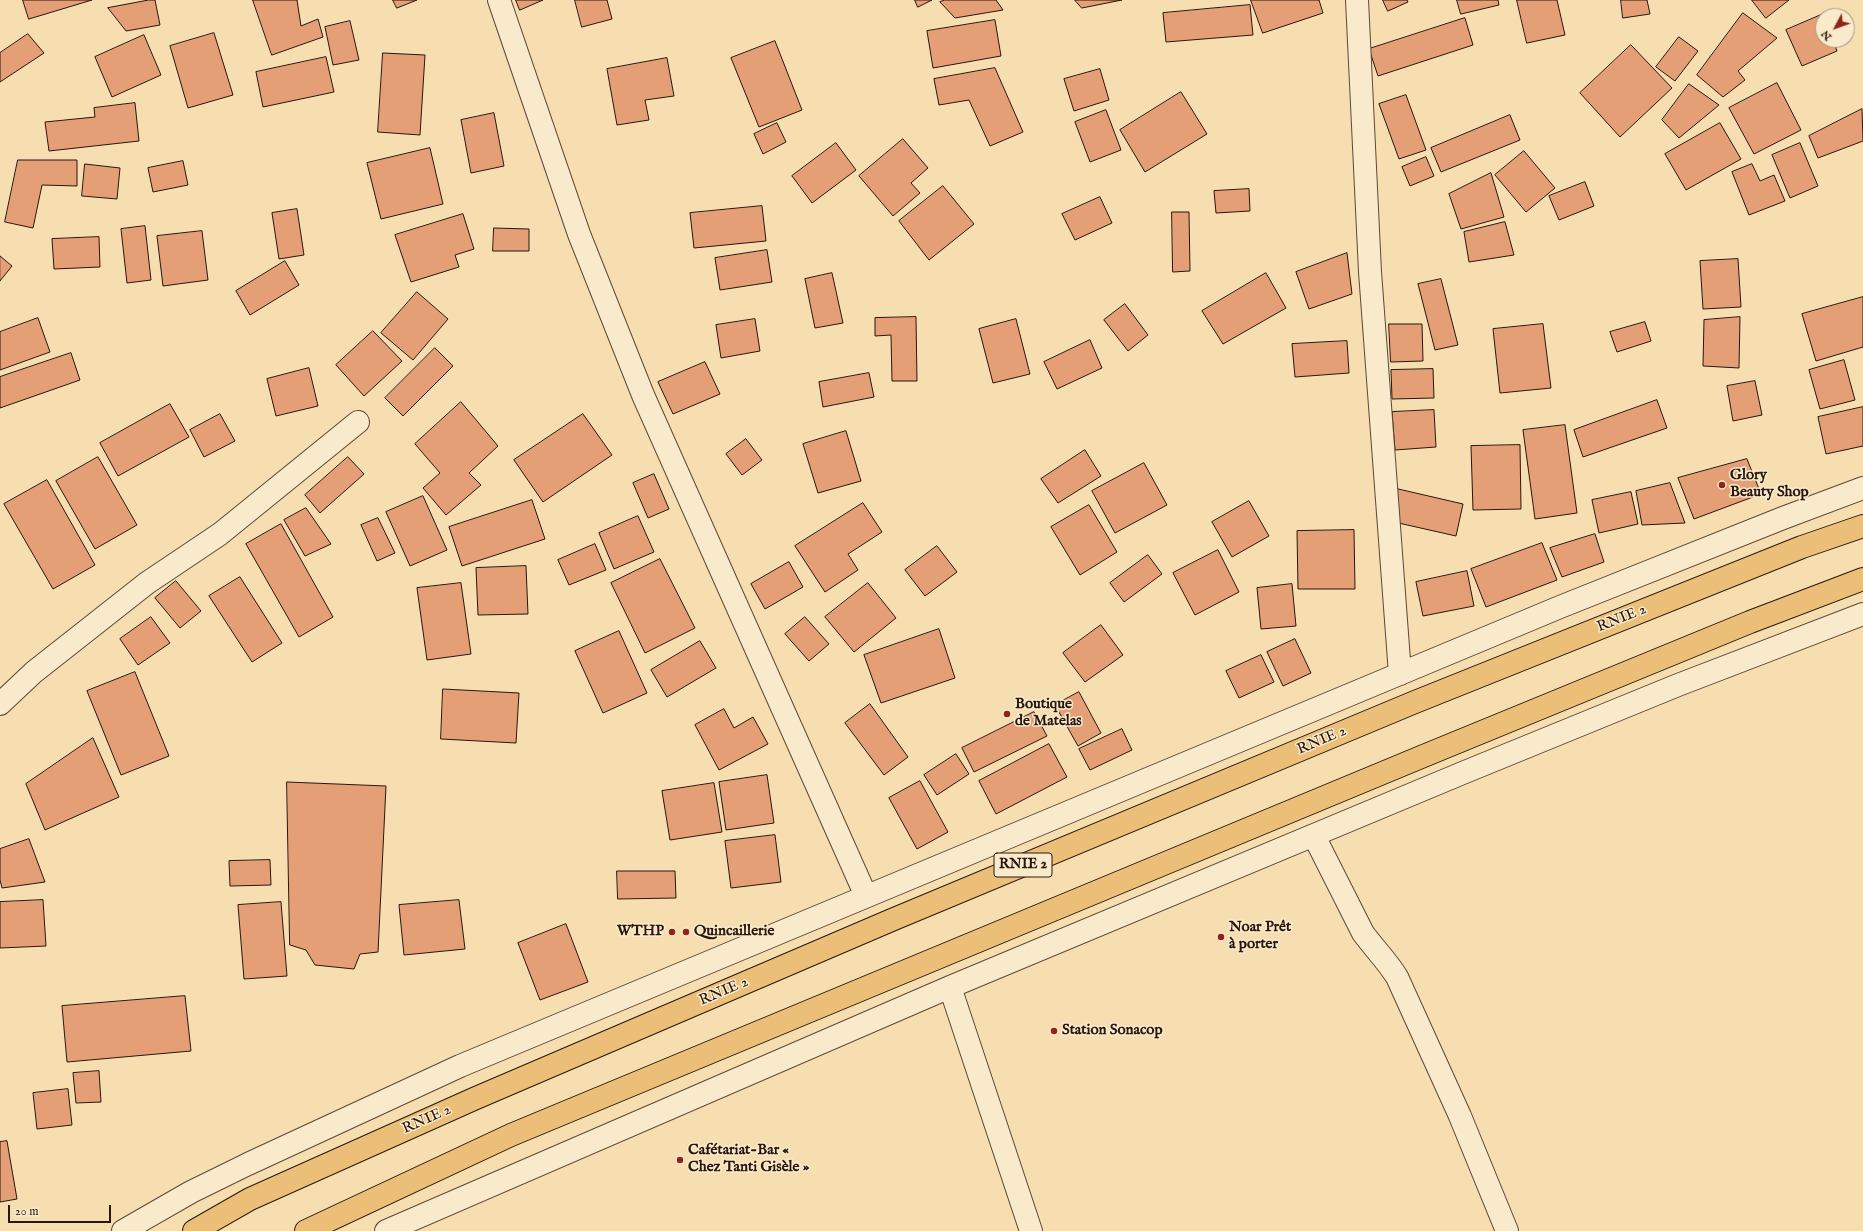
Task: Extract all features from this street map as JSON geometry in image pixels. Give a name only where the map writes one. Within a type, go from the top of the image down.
[{"type":"highway","name":"RNIE 2","points":[[194,1231],[250,1199],[440,1114],[886,922],[1408,705],[1802,547],[1863,526]]},
{"type":"highway","points":[[306,1231],[519,1132],[1418,758],[1750,622],[1863,579]]},
{"type":"street","points":[[499,0],[579,234],[642,395],[866,896]]},
{"type":"street","points":[[1357,0],[1370,272],[1400,674]]},
{"type":"street","points":[[0,704],[34,672],[147,583],[220,534],[358,422]]},
{"type":"street","points":[[123,1231],[191,1192],[248,1164],[460,1066],[1661,566],[1863,488]]},
{"type":"street","points":[[386,1231],[950,988],[1465,772],[1678,685],[1863,614]]},
{"type":"street","points":[[1314,836],[1363,932],[1389,964],[1397,977],[1460,1116],[1507,1231]]},
{"type":"street","points":[[950,988],[1032,1231]]},
{"type":"building","points":[[23,0],[92,0],[29,19]]},
{"type":"building","points":[[155,0],[160,25],[126,31],[108,8]]},
{"type":"building","points":[[253,0],[297,0],[301,26],[318,19],[323,37],[272,55]]},
{"type":"building","points":[[393,0],[417,0],[397,8]]},
{"type":"building","points":[[516,0],[543,0],[520,10]]},
{"type":"building","points":[[575,0],[607,0],[612,19],[582,27]]},
{"type":"building","points":[[915,0],[932,0],[918,7]]},
{"type":"building","points":[[945,0],[996,0],[1003,10],[955,18],[940,2]]},
{"type":"building","points":[[1075,0],[1122,0],[1082,8]]},
{"type":"building","points":[[1251,0],[1319,0],[1323,13],[1263,33]]},
{"type":"building","points":[[1383,0],[1407,0],[1408,2],[1388,11]]},
{"type":"building","points":[[1457,0],[1498,0],[1499,5],[1461,14]]},
{"type":"building","points":[[1517,0],[1557,0],[1565,35],[1527,43]]},
{"type":"building","points":[[1621,0],[1647,0],[1650,14],[1623,18]]},
{"type":"building","points":[[1752,0],[1789,0],[1766,18]]},
{"type":"building","points":[[1250,5],[1253,35],[1166,42],[1163,13]]},
{"type":"building","points":[[1743,13],[1777,38],[1738,71],[1745,80],[1723,97],[1697,75]]},
{"type":"building","points":[[1465,18],[1473,45],[1378,76],[1369,49]]},
{"type":"building","points":[[1815,18],[1815,48],[1836,48],[1837,51],[1802,66],[1786,30]]},
{"type":"building","points":[[995,20],[1001,56],[933,68],[927,31]]},
{"type":"building","points":[[350,21],[359,60],[333,65],[325,27]]},
{"type":"building","points":[[214,33],[233,95],[188,108],[170,46]]},
{"type":"building","points":[[28,34],[44,53],[0,82],[0,53]]},
{"type":"building","points":[[144,35],[161,75],[112,97],[95,57]]},
{"type":"building","points":[[1679,37],[1698,51],[1675,81],[1656,67]]},
{"type":"building","points":[[775,41],[802,110],[759,127],[731,58]]},
{"type":"building","points":[[1631,45],[1672,88],[1620,137],[1580,93]]},
{"type":"building","points":[[383,53],[425,55],[420,135],[378,132]]},
{"type":"building","points":[[326,57],[334,92],[263,107],[256,72]]},
{"type":"building","points":[[667,58],[674,96],[645,100],[649,120],[617,125],[607,69]]},
{"type":"building","points":[[995,68],[1023,132],[990,146],[969,100],[939,105],[934,79]]},
{"type":"building","points":[[1100,69],[1109,100],[1074,111],[1064,79]]},
{"type":"building","points":[[1777,83],[1801,130],[1754,154],[1729,108]]},
{"type":"building","points":[[1689,84],[1719,105],[1679,138],[1662,120]]},
{"type":"building","points":[[1181,92],[1207,134],[1145,172],[1120,130]]},
{"type":"building","points":[[1406,95],[1426,150],[1399,159],[1379,104]]},
{"type":"building","points":[[135,103],[139,141],[49,151],[45,122],[95,117],[94,108]]},
{"type":"building","points":[[1862,109],[1863,141],[1818,158],[1809,136]]},
{"type":"building","points":[[1106,110],[1121,150],[1090,162],[1075,122]]},
{"type":"building","points":[[494,113],[504,166],[471,173],[461,120]]},
{"type":"building","points":[[1510,115],[1520,140],[1441,172],[1431,148]]},
{"type":"building","points":[[777,123],[786,142],[763,154],[754,134]]},
{"type":"building","points":[[1720,123],[1741,159],[1686,190],[1665,154]]},
{"type":"building","points":[[903,139],[928,168],[911,183],[920,193],[893,216],[859,176]]},
{"type":"building","points":[[836,143],[856,170],[812,203],[792,176]]},
{"type":"building","points":[[1800,143],[1818,186],[1790,198],[1772,155]]},
{"type":"building","points":[[430,148],[443,204],[381,219],[367,163]]},
{"type":"building","points":[[1524,151],[1555,188],[1526,212],[1495,175]]},
{"type":"building","points":[[1426,157],[1434,176],[1410,186],[1402,167]]},
{"type":"building","points":[[18,160],[77,160],[77,186],[42,185],[33,228],[5,222]]},
{"type":"building","points":[[183,161],[188,185],[153,192],[148,168]]},
{"type":"building","points":[[85,164],[120,168],[117,199],[82,196]]},
{"type":"building","points":[[1752,164],[1760,181],[1774,175],[1785,201],[1749,215],[1732,172]]},
{"type":"building","points":[[1491,173],[1504,217],[1461,229],[1449,194]]},
{"type":"building","points":[[1585,182],[1594,206],[1559,220],[1549,196]]},
{"type":"building","points":[[943,186],[974,224],[929,260],[899,221]]},
{"type":"building","points":[[1249,189],[1250,211],[1216,213],[1214,191]]},
{"type":"building","points":[[1100,197],[1112,223],[1075,240],[1062,214]]},
{"type":"building","points":[[762,206],[766,241],[694,248],[690,213]]},
{"type":"building","points":[[297,209],[304,255],[279,259],[272,213]]},
{"type":"building","points":[[1172,212],[1189,212],[1190,271],[1173,272]]},
{"type":"building","points":[[463,214],[474,249],[455,255],[459,267],[411,282],[395,235]]},
{"type":"building","points":[[1505,222],[1514,255],[1469,262],[1464,232]]},
{"type":"building","points":[[145,226],[151,280],[127,283],[121,229]]},
{"type":"building","points":[[494,228],[529,229],[529,251],[493,251]]},
{"type":"building","points":[[202,231],[208,280],[163,286],[157,236]]},
{"type":"building","points":[[99,237],[100,267],[54,269],[52,239]]},
{"type":"building","points":[[767,250],[772,282],[720,290],[715,258]]},
{"type":"building","points":[[1347,253],[1352,294],[1309,309],[1296,272]]},
{"type":"building","points":[[0,256],[12,266],[0,281]]},
{"type":"building","points":[[1738,259],[1741,307],[1703,309],[1700,261]]},
{"type":"building","points":[[285,261],[299,285],[250,315],[236,291]]},
{"type":"building","points":[[832,273],[843,323],[815,328],[805,279]]},
{"type":"building","points":[[1266,273],[1286,308],[1223,344],[1202,311]]},
{"type":"building","points":[[1441,279],[1458,345],[1435,350],[1418,284]]},
{"type":"building","points":[[417,292],[448,319],[413,360],[381,333]]},
{"type":"building","points":[[1863,297],[1863,347],[1816,361],[1802,314]]},
{"type":"building","points":[[1125,304],[1148,335],[1128,351],[1104,320]]},
{"type":"building","points":[[916,317],[917,381],[892,381],[891,335],[875,336],[875,318]]},
{"type":"building","points":[[1740,317],[1739,368],[1703,366],[1704,320]]},
{"type":"building","points":[[38,318],[50,352],[0,370],[0,332]]},
{"type":"building","points":[[755,319],[760,351],[721,358],[716,325]]},
{"type":"building","points":[[1016,319],[1030,374],[993,383],[979,329]]},
{"type":"building","points":[[1645,322],[1651,341],[1617,352],[1610,332]]},
{"type":"building","points":[[1389,324],[1422,324],[1423,361],[1391,362]]},
{"type":"building","points":[[1543,324],[1551,388],[1500,393],[1493,329]]},
{"type":"building","points":[[373,331],[402,361],[364,396],[336,365]]},
{"type":"building","points":[[1090,340],[1102,368],[1057,389],[1044,362]]},
{"type":"building","points":[[1347,341],[1349,373],[1295,377],[1292,344]]},
{"type":"building","points":[[435,348],[453,366],[403,416],[385,398]]},
{"type":"building","points":[[71,353],[80,380],[0,408],[0,377]]},
{"type":"building","points":[[1844,360],[1855,400],[1820,409],[1809,370]]},
{"type":"building","points":[[705,362],[720,394],[673,414],[658,382]]},
{"type":"building","points":[[309,368],[318,406],[276,416],[267,379]]},
{"type":"building","points":[[1433,369],[1434,398],[1392,399],[1391,370]]},
{"type":"building","points":[[869,373],[874,397],[823,407],[819,382]]},
{"type":"building","points":[[1755,381],[1762,415],[1733,421],[1727,386]]},
{"type":"building","points":[[1657,400],[1667,428],[1583,457],[1574,430]]},
{"type":"building","points":[[461,402],[498,446],[469,473],[481,485],[446,515],[423,488],[440,473],[415,444]]},
{"type":"building","points":[[170,404],[189,437],[118,476],[100,443]]},
{"type":"building","points":[[1863,407],[1863,446],[1826,454],[1818,417]]},
{"type":"building","points":[[1434,410],[1436,447],[1395,450],[1392,412]]},
{"type":"building","points":[[220,414],[235,441],[204,457],[190,430]]},
{"type":"building","points":[[583,414],[612,455],[543,502],[514,460]]},
{"type":"building","points":[[1565,425],[1577,513],[1535,519],[1523,430]]},
{"type":"building","points":[[846,431],[861,481],[818,493],[803,444]]},
{"type":"building","points":[[746,439],[762,460],[742,475],[726,454]]},
{"type":"building","points":[[1520,445],[1521,509],[1473,510],[1471,446]]},
{"type":"building","points":[[1085,450],[1101,476],[1058,503],[1041,479]]},
{"type":"building","points":[[98,457],[137,525],[95,549],[56,481]]},
{"type":"building","points":[[348,457],[364,474],[320,513],[305,495]]},
{"type":"building","points":[[1747,459],[1761,494],[1694,519],[1678,478]]},
{"type":"building","points":[[1144,463],[1167,505],[1115,533],[1092,491]]},
{"type":"building","points":[[654,474],[669,509],[648,518],[633,483]]},
{"type":"building","points":[[47,480],[95,565],[53,589],[4,504]]},
{"type":"building","points":[[1670,483],[1685,523],[1642,525],[1636,491]]},
{"type":"building","points":[[1394,488],[1463,504],[1456,536],[1394,522]]},
{"type":"building","points":[[1631,492],[1638,524],[1599,533],[1592,500]]},
{"type":"building","points":[[423,496],[447,550],[410,566],[386,512]]},
{"type":"building","points":[[532,500],[545,539],[462,566],[449,527]]},
{"type":"building","points":[[1249,501],[1269,536],[1232,557],[1212,522]]},
{"type":"building","points":[[863,503],[882,532],[848,554],[858,570],[825,592],[795,546]]},
{"type":"building","points":[[1089,505],[1117,552],[1080,575],[1051,527]]},
{"type":"building","points":[[306,508],[331,544],[305,556],[284,520]]},
{"type":"building","points":[[638,516],[654,552],[614,569],[599,533]]},
{"type":"building","points":[[378,518],[395,553],[377,561],[361,525]]},
{"type":"building","points":[[281,524],[333,617],[299,637],[246,544]]},
{"type":"building","points":[[1354,530],[1355,589],[1298,589],[1297,531]]},
{"type":"building","points":[[1595,534],[1604,562],[1562,577],[1550,548]]},
{"type":"building","points":[[1542,543],[1557,580],[1486,607],[1471,569]]},
{"type":"building","points":[[595,544],[606,570],[569,585],[558,560]]},
{"type":"building","points":[[937,546],[957,572],[925,596],[905,570]]},
{"type":"building","points":[[1218,550],[1239,592],[1195,615],[1173,573]]},
{"type":"building","points":[[1148,555],[1162,574],[1124,602],[1110,583]]},
{"type":"building","points":[[660,559],[695,628],[645,653],[611,583]]},
{"type":"building","points":[[789,562],[803,587],[765,609],[751,584]]},
{"type":"building","points":[[526,566],[528,614],[478,615],[476,568]]},
{"type":"building","points":[[1467,571],[1474,606],[1423,616],[1416,582]]},
{"type":"building","points":[[240,577],[282,643],[252,662],[209,596]]},
{"type":"building","points":[[176,581],[201,611],[180,628],[155,598]]},
{"type":"building","points":[[461,583],[471,654],[427,660],[417,588]]},
{"type":"building","points":[[868,583],[896,618],[854,652],[825,617]]},
{"type":"building","points":[[1292,584],[1296,626],[1261,629],[1257,588]]},
{"type":"building","points":[[151,617],[170,643],[138,665],[120,639]]},
{"type":"building","points":[[805,617],[829,644],[809,661],[785,634]]},
{"type":"building","points":[[1101,625],[1123,655],[1085,682],[1063,653]]},
{"type":"building","points":[[939,629],[955,678],[881,703],[864,655]]},
{"type":"building","points":[[619,631],[647,693],[603,713],[575,651]]},
{"type":"building","points":[[1295,639],[1311,673],[1283,686],[1267,652]]},
{"type":"building","points":[[700,641],[716,668],[667,697],[651,670]]},
{"type":"building","points":[[1261,655],[1274,682],[1239,698],[1226,671]]},
{"type":"building","points":[[135,672],[169,756],[121,775],[87,691]]},
{"type":"building","points":[[443,689],[519,693],[516,743],[441,739]]},
{"type":"building","points":[[1079,692],[1101,733],[1078,746],[1055,705]]},
{"type":"building","points":[[870,704],[908,757],[884,775],[845,723]]},
{"type":"building","points":[[724,709],[734,728],[753,717],[768,744],[719,770],[695,725]]},
{"type":"building","points":[[1034,712],[1047,736],[974,772],[962,748]]},
{"type":"building","points":[[1122,729],[1132,750],[1090,770],[1079,749]]},
{"type":"building","points":[[93,738],[119,797],[45,830],[26,784]]},
{"type":"building","points":[[1049,744],[1067,777],[996,814],[979,781]]},
{"type":"building","points":[[956,754],[969,774],[937,795],[924,775]]},
{"type":"building","points":[[767,775],[774,823],[726,830],[719,782]]},
{"type":"building","points":[[920,781],[948,832],[917,849],[889,798]]},
{"type":"building","points":[[287,782],[386,786],[378,952],[360,954],[354,969],[315,965],[306,950],[290,945]]},
{"type":"building","points":[[714,783],[722,832],[670,840],[662,791]]},
{"type":"building","points":[[775,835],[781,882],[731,888],[725,841]]},
{"type":"building","points":[[29,839],[45,882],[2,888],[0,880],[0,849]]},
{"type":"building","points":[[270,860],[271,885],[230,886],[229,861]]},
{"type":"building","points":[[617,871],[675,871],[676,898],[618,899]]},
{"type":"building","points":[[43,900],[46,946],[0,948],[0,902]]},
{"type":"building","points":[[459,900],[465,949],[404,955],[399,905]]},
{"type":"building","points":[[281,902],[287,976],[244,979],[238,905]]},
{"type":"building","points":[[566,924],[588,982],[540,1000],[518,943]]},
{"type":"building","points":[[185,996],[191,1051],[67,1062],[62,1006]]},
{"type":"building","points":[[99,1071],[101,1102],[76,1103],[73,1073]]},
{"type":"building","points":[[68,1089],[72,1125],[37,1129],[33,1093]]},
{"type":"building","points":[[7,1141],[17,1199],[0,1202],[0,1142]]},
{"type":"place","name":"Glory Beauty Shop","points":[[1722,485]]},
{"type":"place","name":"Boutique de Matelas","points":[[1007,714]]},
{"type":"place","name":"WTHP","points":[[672,932]]},
{"type":"place","name":"Quincaillerie","points":[[686,932]]},
{"type":"place","name":"Noar Prêt à porter","points":[[1221,937]]},
{"type":"place","name":"Station Sonacop","points":[[1054,1031]]},
{"type":"place","name":"Cafétariat-Bar « Chez Tanti Gisèle »","points":[[680,1160]]}]
